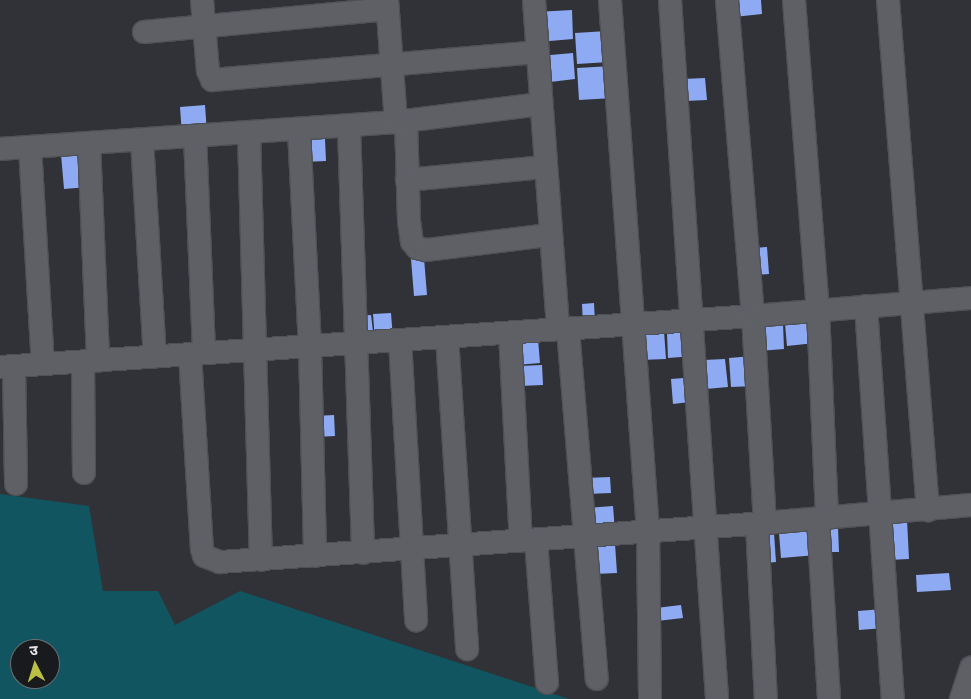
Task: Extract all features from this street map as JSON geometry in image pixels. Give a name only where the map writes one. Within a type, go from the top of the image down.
[{"type":"street","points":[[202,0],[208,71],[212,80],[537,52]]},
{"type":"street","points":[[534,0],[549,235],[563,329],[597,679]]},
{"type":"street","points":[[610,0],[648,532],[650,699]]},
{"type":"street","points":[[670,0],[694,319],[717,699]]},
{"type":"street","points":[[727,0],[753,316],[766,699]]},
{"type":"street","points":[[794,0],[818,310],[829,699]]},
{"type":"street","points":[[888,0],[928,510]]},
{"type":"street","points":[[144,32],[388,4],[392,64],[401,121],[412,242],[417,248],[426,250],[549,235]]},
{"type":"street","points":[[0,149],[349,126],[540,104]]},
{"type":"street","points":[[349,126],[354,343],[363,552]]},
{"type":"street","points":[[299,130],[310,346],[315,556]]},
{"type":"street","points":[[248,133],[253,350],[261,560]]},
{"type":"street","points":[[195,136],[197,354],[202,550],[204,556],[220,562],[261,560],[823,519],[971,505]]},
{"type":"street","points":[[142,140],[155,357]]},
{"type":"street","points":[[84,473],[91,361],[89,143]]},
{"type":"street","points":[[30,147],[44,364]]},
{"type":"street","points":[[407,180],[545,167]]},
{"type":"street","points":[[16,484],[7,367],[753,316],[971,298]]},
{"type":"street","points":[[866,306],[882,512],[893,699]]},
{"type":"street","points":[[510,333],[529,540],[547,683]]},
{"type":"street","points":[[448,337],[468,649]]},
{"type":"street","points":[[400,340],[416,621]]},
{"type":"street","points":[[961,699],[971,668]]},
{"type":"water","points":[[0,494],[89,506],[103,591],[158,591],[175,625],[240,591],[569,699],[0,699]]},
{"type":"building","points":[[733,0],[761,0],[762,14],[734,17]]},
{"type":"building","points":[[572,10],[573,39],[538,42],[536,12]]},
{"type":"building","points":[[607,31],[609,62],[577,64],[575,33]]},
{"type":"building","points":[[573,53],[575,79],[542,83],[539,56]]},
{"type":"building","points":[[612,66],[613,98],[579,100],[577,68]]},
{"type":"building","points":[[705,78],[707,100],[685,101],[683,79]]},
{"type":"building","points":[[205,105],[207,133],[182,135],[180,107]]},
{"type":"building","points":[[325,139],[326,161],[303,162],[302,140]]},
{"type":"building","points":[[85,152],[88,187],[64,189],[61,154]]},
{"type":"building","points":[[767,247],[769,274],[753,275],[751,248]]},
{"type":"building","points":[[424,258],[427,295],[414,296],[411,259]]},
{"type":"building","points":[[594,303],[595,323],[583,324],[582,304]]},
{"type":"building","points":[[391,313],[393,339],[375,341],[373,314]]},
{"type":"building","points":[[371,315],[374,340],[360,342],[358,316]]},
{"type":"building","points":[[814,321],[815,343],[787,346],[785,324]]},
{"type":"building","points":[[783,324],[784,349],[760,351],[758,325]]},
{"type":"building","points":[[664,331],[666,359],[640,360],[638,333]]},
{"type":"building","points":[[693,332],[694,356],[668,358],[667,333]]},
{"type":"building","points":[[538,339],[540,363],[516,365],[514,341]]},
{"type":"building","points":[[753,356],[755,386],[731,387],[729,358]]},
{"type":"building","points":[[725,359],[728,387],[706,389],[704,360]]},
{"type":"building","points":[[542,365],[543,385],[519,386],[519,366]]},
{"type":"building","points":[[696,377],[698,401],[673,404],[671,379]]},
{"type":"building","points":[[334,415],[335,436],[316,437],[315,416]]},
{"type":"building","points":[[610,477],[611,493],[586,494],[585,478]]},
{"type":"building","points":[[613,506],[615,532],[589,534],[587,508]]},
{"type":"building","points":[[907,520],[909,559],[888,560],[887,521]]},
{"type":"building","points":[[838,528],[839,552],[828,552],[826,529]]},
{"type":"building","points":[[815,530],[817,555],[781,558],[779,533]]},
{"type":"building","points":[[774,533],[776,562],[766,563],[764,534]]},
{"type":"building","points":[[615,544],[617,573],[595,574],[593,546]]},
{"type":"building","points":[[949,573],[951,590],[917,592],[916,575]]},
{"type":"building","points":[[681,605],[683,618],[657,621],[656,608]]},
{"type":"building","points":[[883,609],[884,628],[859,630],[858,611]]}]
